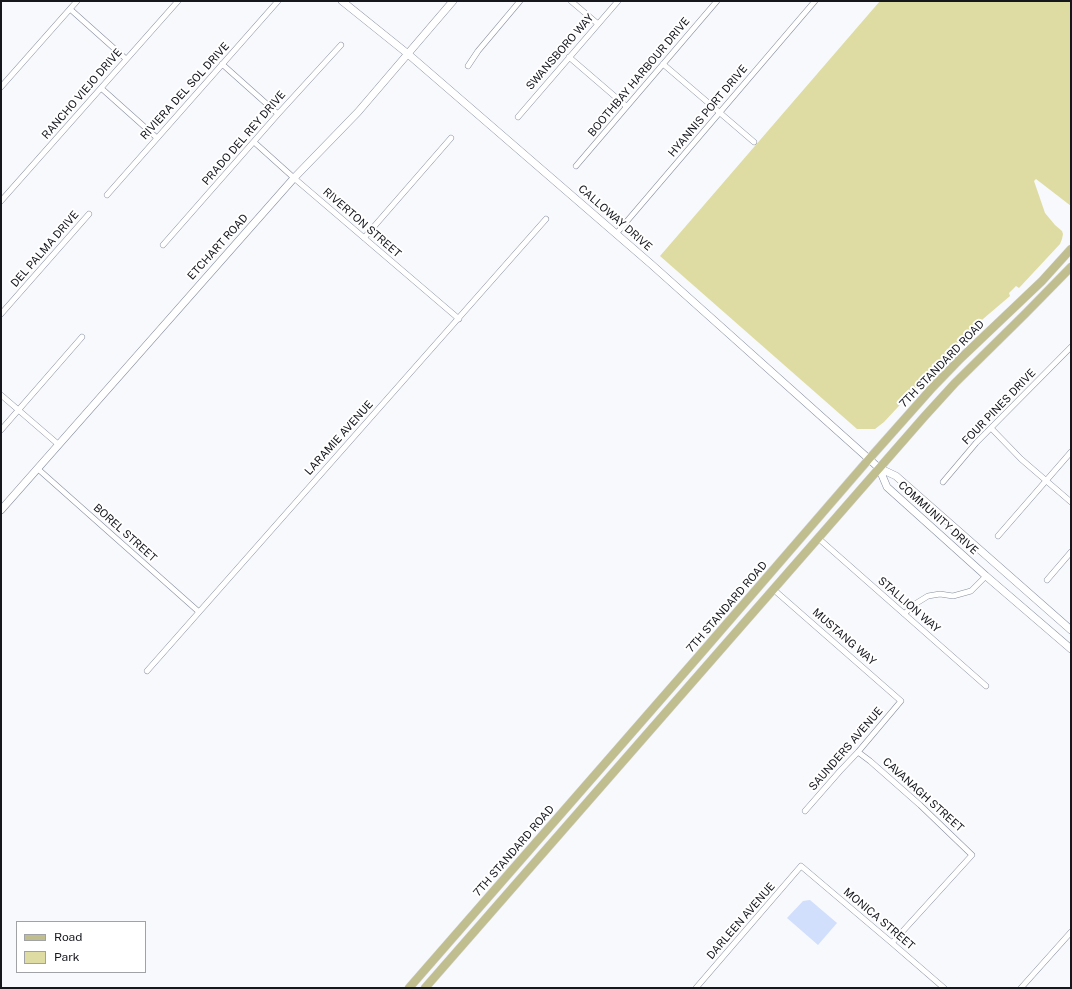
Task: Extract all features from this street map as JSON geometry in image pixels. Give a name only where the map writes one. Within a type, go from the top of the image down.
[{"type":"main road","name":"7TH STANDARD ROAD","points":[[408,988],[692,664],[869,458],[942,377],[1042,281],[1071,249]]},
{"type":"main road","name":"7TH STANDARD ROAD","points":[[425,988],[924,416],[1071,267]]},
{"type":"street","points":[[1,87],[77,1]]},
{"type":"street","name":"RANCHO VIEJO DRIVE","points":[[1,201],[178,1]]},
{"type":"street","name":"RIVIERA DEL SOL DRIVE","points":[[107,195],[278,1]]},
{"type":"street","name":"CALLOWAY DRIVE","points":[[342,1],[408,54],[616,234],[879,468]]},
{"type":"street","name":"ETCHART ROAD","points":[[1,510],[294,178],[358,112],[453,1]]},
{"type":"street","points":[[468,66],[478,50],[520,1]]},
{"type":"street","points":[[571,1],[598,24]]},
{"type":"street","name":"SWANSBORO WAY","points":[[518,117],[618,1]]},
{"type":"street","name":"BOOTHBAY HARBOUR DRIVE","points":[[576,166],[716,1]]},
{"type":"street","name":"HYANNIS PORT DRIVE","points":[[616,234],[815,1]]},
{"type":"street","points":[[70,9],[126,59]]},
{"type":"street","name":"PRADO DEL REY DRIVE","points":[[163,245],[341,45]]},
{"type":"street","points":[[569,57],[626,106]]},
{"type":"street","points":[[222,64],[278,114]]},
{"type":"street","points":[[663,64],[754,142]]},
{"type":"street","points":[[101,88],[157,138]]},
{"type":"street","points":[[364,238],[451,138]]},
{"type":"street","name":"RIVERTON STREET","points":[[254,142],[294,178],[459,318]]},
{"type":"street","name":"DEL PALMA DRIVE","points":[[1,314],[89,214]]},
{"type":"street","name":"LARAMIE AVENUE","points":[[147,671],[546,219]]},
{"type":"street","points":[[1,430],[82,337]]},
{"type":"street","name":"FOUR PINES DRIVE","points":[[943,482],[976,443],[1071,347]]},
{"type":"street","points":[[1,395],[58,445]]},
{"type":"street","points":[[991,428],[1021,458],[1071,502]]},
{"type":"street","points":[[998,536],[1071,452]]},
{"type":"street","name":"COMMUNITY DRIVE","points":[[879,468],[887,487],[986,576],[1071,649]]},
{"type":"street","name":"COMMUNITY DRIVE","points":[[879,468],[896,476],[1071,630]]},
{"type":"street","name":"BOREL STREET","points":[[38,469],[199,612]]},
{"type":"street","name":"STALLION WAY","points":[[818,538],[986,686]]},
{"type":"street","points":[[1047,580],[1071,552]]},
{"type":"street","points":[[904,614],[915,604],[928,596],[940,594],[953,596],[971,591],[986,576]]},
{"type":"street","name":"MUSTANG WAY","points":[[773,589],[901,701]]},
{"type":"street","name":"SAUNDERS AVENUE","points":[[805,811],[901,701]]},
{"type":"street","name":"CAVANAGH STREET","points":[[858,752],[920,805],[972,855],[892,943]]},
{"type":"street","name":"MONICA STREET","points":[[800,866],[944,988]]},
{"type":"street","name":"DARLEEN AVENUE","points":[[696,988],[800,866]]},
{"type":"street","points":[[1021,988],[1071,932]]},
{"type":"green space","points":[[880,1],[1071,1],[1071,206],[1036,179],[1034,181],[1045,213],[1062,231],[1063,234],[1060,244],[1019,288],[1016,286],[1009,293],[1010,296],[983,319],[952,349],[884,422],[875,429],[857,429],[660,256]]},
{"type":"water","points":[[810,900],[837,923],[818,945],[787,918],[803,901]]}]
